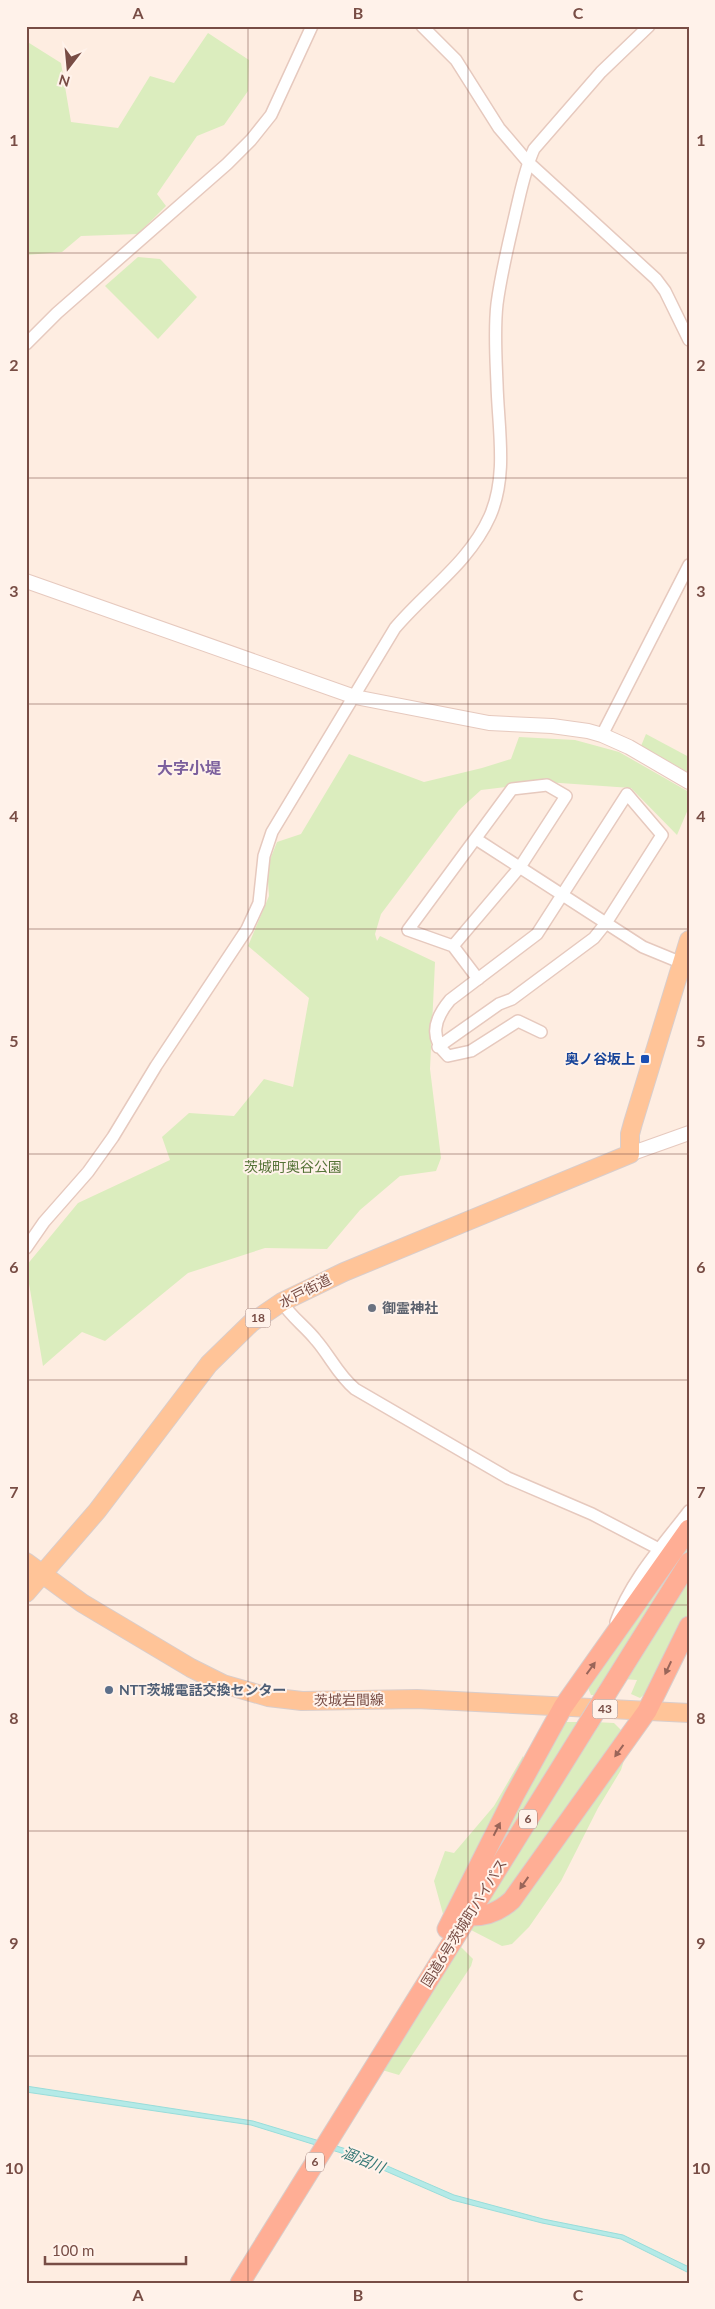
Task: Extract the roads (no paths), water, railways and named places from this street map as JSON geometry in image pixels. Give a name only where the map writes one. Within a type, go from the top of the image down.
[{"type":"highway","points":[[461,1921],[514,1796],[563,1707],[689,1529]]},
{"type":"highway","name":"国道6号茨城町バイパス","points":[[240,2283],[391,2041],[461,1921],[689,1562]]},
{"type":"highway","points":[[461,1921],[503,1909],[512,1900],[647,1711],[684,1642],[689,1626]]},
{"type":"main road","points":[[630,1154],[630,1134],[633,1123],[689,940]]},
{"type":"main road","name":"水戸街道","points":[[26,1593],[97,1511],[209,1364],[237,1335],[282,1302],[352,1269],[630,1154]]},
{"type":"main road","name":"茨城岩間線","points":[[26,1562],[41,1575],[90,1608],[190,1668],[208,1678],[249,1693],[302,1701],[417,1699],[689,1712]]},
{"type":"street","points":[[26,344],[57,314],[227,164],[251,140],[271,115],[312,26]]},
{"type":"street","points":[[422,26],[456,60],[499,128],[528,162],[656,280],[665,291],[689,340]]},
{"type":"street","points":[[26,1248],[44,1222],[88,1172],[113,1137],[156,1066],[247,929],[259,903],[264,856],[272,832],[396,628],[412,608],[456,568],[476,544],[496,500],[500,472],[497,306],[528,162],[534,149],[601,72],[649,26]]},
{"type":"street","points":[[602,735],[689,565]]},
{"type":"street","points":[[26,581],[355,697],[489,723],[552,726],[602,735],[629,747],[689,782]]},
{"type":"street","points":[[453,946],[520,867],[566,796],[547,784],[512,789],[408,930],[453,946],[478,980]]},
{"type":"street","points":[[438,1047],[499,1004],[512,999],[579,950],[606,924],[662,835],[627,794],[563,896],[531,940],[450,1000],[442,1010],[434,1036],[438,1047],[448,1056],[471,1051],[518,1021],[541,1032]]},
{"type":"street","points":[[476,839],[643,947],[682,963]]},
{"type":"street","name":"水戸街道","points":[[630,1154],[688,1136]]},
{"type":"street","points":[[282,1302],[288,1311],[317,1340],[342,1378],[355,1389],[508,1478],[592,1514],[660,1549]]},
{"type":"street","points":[[614,1636],[621,1608],[660,1549],[689,1511]]},
{"type":"water","name":"涸沼川","points":[[26,2086],[253,2121],[353,2151],[454,2195],[543,2219],[623,2235],[689,2267],[689,2273],[621,2239],[542,2223],[452,2200],[351,2156],[251,2125],[26,2092]]},
{"type":"place","name":"奥ノ谷坂上","points":[[645,1059]]},
{"type":"place","name":"御霊神社","points":[[372,1308]]},
{"type":"place","name":"NTT茨城電話交換センター","points":[[109,1690]]},
{"type":"district","name":"大字小堤","points":[[189,768]]},
{"type":"park label","name":"茨城町奥谷公園","points":[[293,1167]]}]
